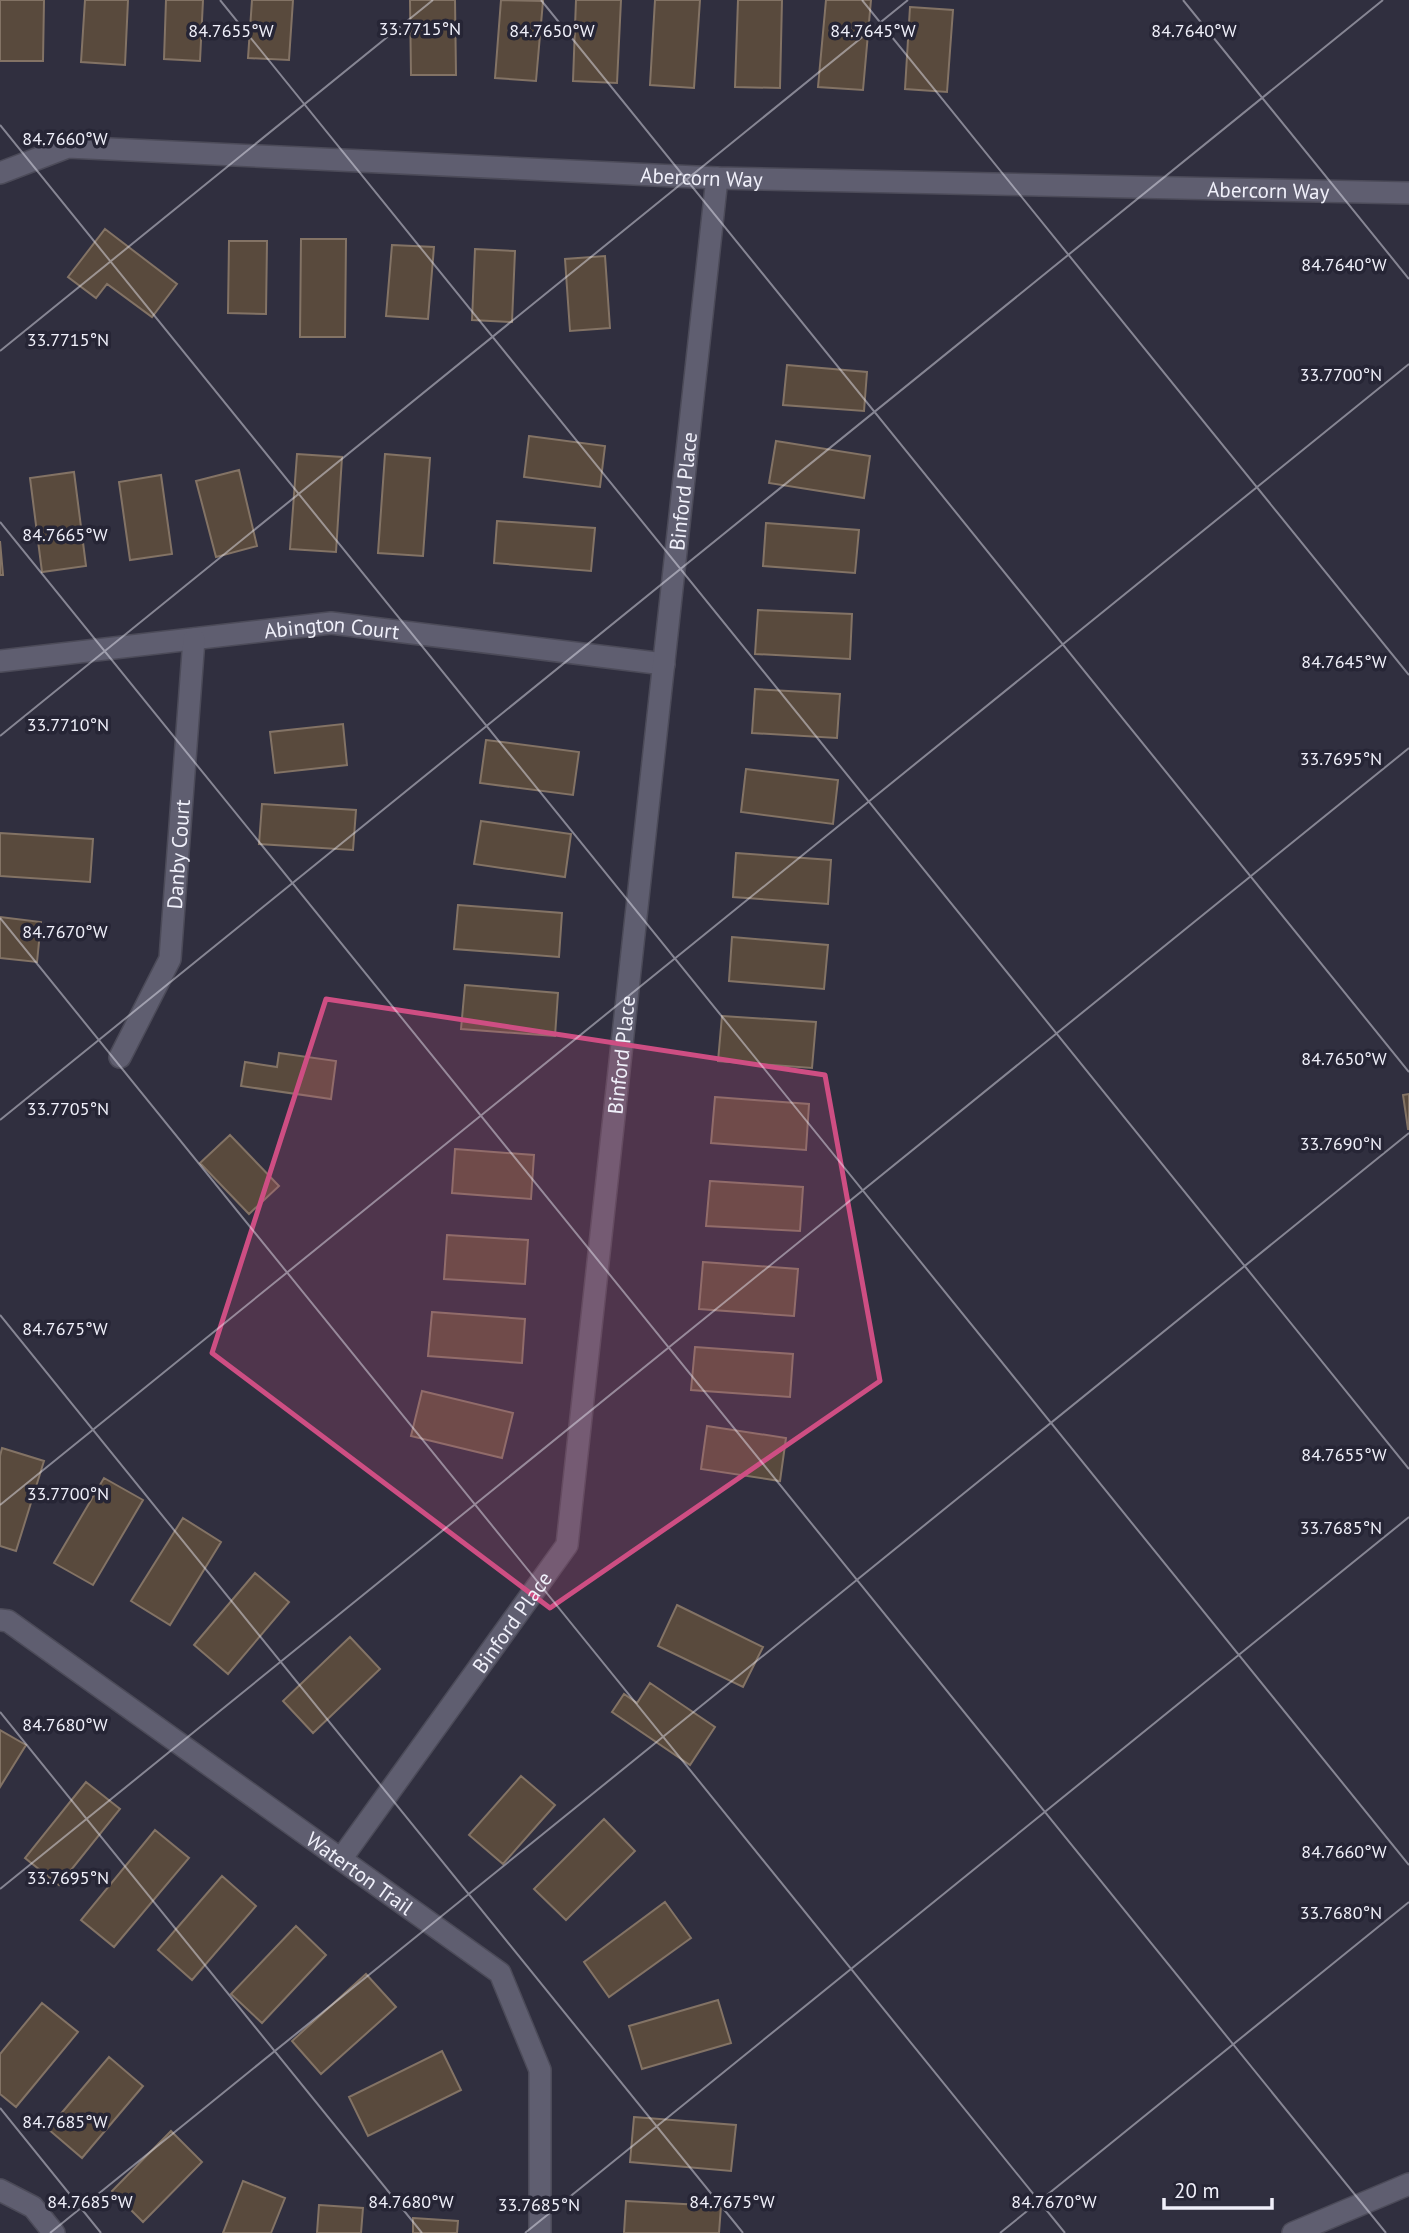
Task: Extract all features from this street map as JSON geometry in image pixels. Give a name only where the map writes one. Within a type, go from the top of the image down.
[{"type":"street","name":"Abercorn Way","points":[[0,173],[68,147],[718,178],[1409,193]]},
{"type":"street","name":"Binford Place","points":[[341,1859],[567,1545],[718,178]]},
{"type":"street","name":"Abington Court","points":[[0,661],[331,623],[664,664]]},
{"type":"street","name":"Danby Court","points":[[120,1057],[170,959],[194,639]]},
{"type":"street","name":"Waterton Trail","points":[[0,1620],[8,1621],[499,1973],[540,2070],[540,2233]]},
{"type":"street","points":[[1293,2233],[1409,2184]]},
{"type":"street","points":[[0,2190],[33,2207],[54,2233]]},
{"type":"highlighted area","points":[[326,999],[825,1075],[880,1381],[550,1608],[212,1353]]},
{"type":"building","points":[[0,0],[44,0],[43,61],[0,61]]},
{"type":"building","points":[[85,0],[128,0],[125,65],[81,62]]},
{"type":"building","points":[[166,0],[203,0],[200,61],[164,59]]},
{"type":"building","points":[[252,0],[293,0],[289,60],[248,58]]},
{"type":"building","points":[[410,0],[455,0],[456,75],[411,75]]},
{"type":"building","points":[[501,0],[543,1],[536,81],[495,78]]},
{"type":"building","points":[[576,0],[621,0],[617,83],[573,81]]},
{"type":"building","points":[[655,0],[700,0],[694,88],[650,85]]},
{"type":"building","points":[[738,0],[782,0],[780,88],[735,87]]},
{"type":"building","points":[[826,0],[871,0],[863,90],[818,87]]},
{"type":"building","points":[[910,7],[953,10],[947,92],[905,89]]},
{"type":"building","points":[[105,229],[177,284],[152,317],[107,284],[96,298],[68,277]]},
{"type":"building","points":[[301,239],[346,239],[345,337],[300,337]]},
{"type":"building","points":[[229,241],[267,241],[266,314],[228,313]]},
{"type":"building","points":[[392,245],[434,247],[428,319],[386,316]]},
{"type":"building","points":[[475,249],[515,251],[512,322],[472,320]]},
{"type":"building","points":[[605,256],[610,328],[570,331],[565,259]]},
{"type":"building","points":[[787,365],[867,372],[864,411],[783,405]]},
{"type":"building","points":[[529,436],[605,446],[600,487],[524,477]]},
{"type":"building","points":[[776,441],[870,456],[864,498],[769,483]]},
{"type":"building","points":[[297,454],[342,457],[336,552],[290,549]]},
{"type":"building","points":[[385,454],[430,458],[423,556],[378,553]]},
{"type":"building","points":[[239,470],[257,546],[216,557],[196,481]]},
{"type":"building","points":[[74,472],[86,566],[42,572],[30,478]]},
{"type":"building","points":[[161,475],[172,554],[130,560],[119,482]]},
{"type":"building","points":[[497,521],[595,528],[591,571],[494,563]]},
{"type":"building","points":[[766,523],[859,530],[855,573],[763,566]]},
{"type":"building","points":[[0,541],[3,575],[0,575]]},
{"type":"building","points":[[758,610],[852,614],[850,659],[755,654]]},
{"type":"building","points":[[755,689],[840,694],[837,738],[752,733]]},
{"type":"building","points":[[343,724],[347,765],[275,773],[270,732]]},
{"type":"building","points":[[486,740],[579,752],[573,795],[480,783]]},
{"type":"building","points":[[746,769],[838,780],[833,824],[741,812]]},
{"type":"building","points":[[262,804],[356,810],[353,850],[259,844]]},
{"type":"building","points":[[481,821],[571,834],[565,877],[474,864]]},
{"type":"building","points":[[0,833],[93,839],[90,882],[0,876]]},
{"type":"building","points":[[736,853],[831,860],[828,904],[733,897]]},
{"type":"building","points":[[458,905],[562,913],[559,957],[454,949]]},
{"type":"building","points":[[0,917],[41,922],[37,962],[0,958]]},
{"type":"building","points":[[732,937],[828,945],[824,989],[729,981]]},
{"type":"building","points":[[465,985],[558,993],[555,1036],[461,1029]]},
{"type":"building","points":[[722,1016],[816,1022],[812,1068],[718,1061]]},
{"type":"building","points":[[279,1053],[336,1061],[331,1099],[241,1086],[245,1062],[277,1067]]},
{"type":"building","points":[[1409,1094],[1409,1129],[1408,1129],[1403,1095]]},
{"type":"building","points":[[715,1097],[809,1104],[806,1150],[711,1143]]},
{"type":"building","points":[[230,1135],[279,1186],[249,1214],[200,1163]]},
{"type":"building","points":[[455,1149],[534,1155],[531,1199],[452,1193]]},
{"type":"building","points":[[710,1181],[803,1187],[800,1231],[706,1226]]},
{"type":"building","points":[[447,1235],[528,1240],[525,1284],[444,1279]]},
{"type":"building","points":[[703,1262],[798,1269],[794,1316],[699,1309]]},
{"type":"building","points":[[432,1312],[525,1319],[522,1363],[428,1356]]},
{"type":"building","points":[[695,1347],[793,1354],[790,1397],[691,1390]]},
{"type":"building","points":[[422,1391],[513,1413],[502,1458],[411,1436]]},
{"type":"building","points":[[707,1426],[786,1438],[780,1481],[701,1469]]},
{"type":"building","points":[[2,1448],[44,1461],[16,1551],[0,1546]]},
{"type":"building","points":[[104,1478],[143,1500],[93,1585],[54,1563]]},
{"type":"building","points":[[183,1518],[221,1542],[170,1625],[131,1601]]},
{"type":"building","points":[[255,1573],[289,1602],[228,1674],[194,1645]]},
{"type":"building","points":[[677,1605],[763,1647],[743,1687],[658,1646]]},
{"type":"building","points":[[350,1637],[380,1669],[313,1733],[283,1701]]},
{"type":"building","points":[[650,1683],[715,1727],[690,1765],[612,1712],[624,1694],[637,1703]]},
{"type":"building","points":[[0,1730],[26,1745],[0,1787]]},
{"type":"building","points":[[521,1776],[555,1805],[503,1864],[469,1835]]},
{"type":"building","points":[[86,1782],[120,1809],[59,1885],[25,1858]]},
{"type":"building","points":[[604,1819],[635,1851],[566,1920],[534,1889]]},
{"type":"building","points":[[155,1830],[189,1858],[114,1947],[81,1920]]},
{"type":"building","points":[[222,1876],[256,1906],[192,1980],[158,1950]]},
{"type":"building","points":[[665,1902],[691,1938],[609,1997],[584,1962]]},
{"type":"building","points":[[296,1926],[326,1955],[262,2023],[231,1994]]},
{"type":"building","points":[[366,1974],[396,2007],[321,2074],[292,2041]]},
{"type":"building","points":[[718,2000],[731,2043],[642,2069],[629,2026]]},
{"type":"building","points":[[42,2003],[78,2032],[16,2107],[0,2094],[0,2054]]},
{"type":"building","points":[[442,2051],[461,2090],[368,2136],[349,2097]]},
{"type":"building","points":[[109,2057],[143,2086],[82,2158],[48,2129]]},
{"type":"building","points":[[634,2117],[736,2125],[731,2171],[630,2162]]},
{"type":"building","points":[[171,2131],[202,2162],[143,2222],[112,2191]]},
{"type":"building","points":[[243,2181],[285,2198],[271,2233],[223,2233]]},
{"type":"building","points":[[626,2201],[721,2206],[719,2233],[624,2233]]},
{"type":"building","points":[[319,2205],[363,2208],[361,2233],[317,2233]]},
{"type":"building","points":[[413,2218],[458,2221],[457,2233],[413,2233]]}]
